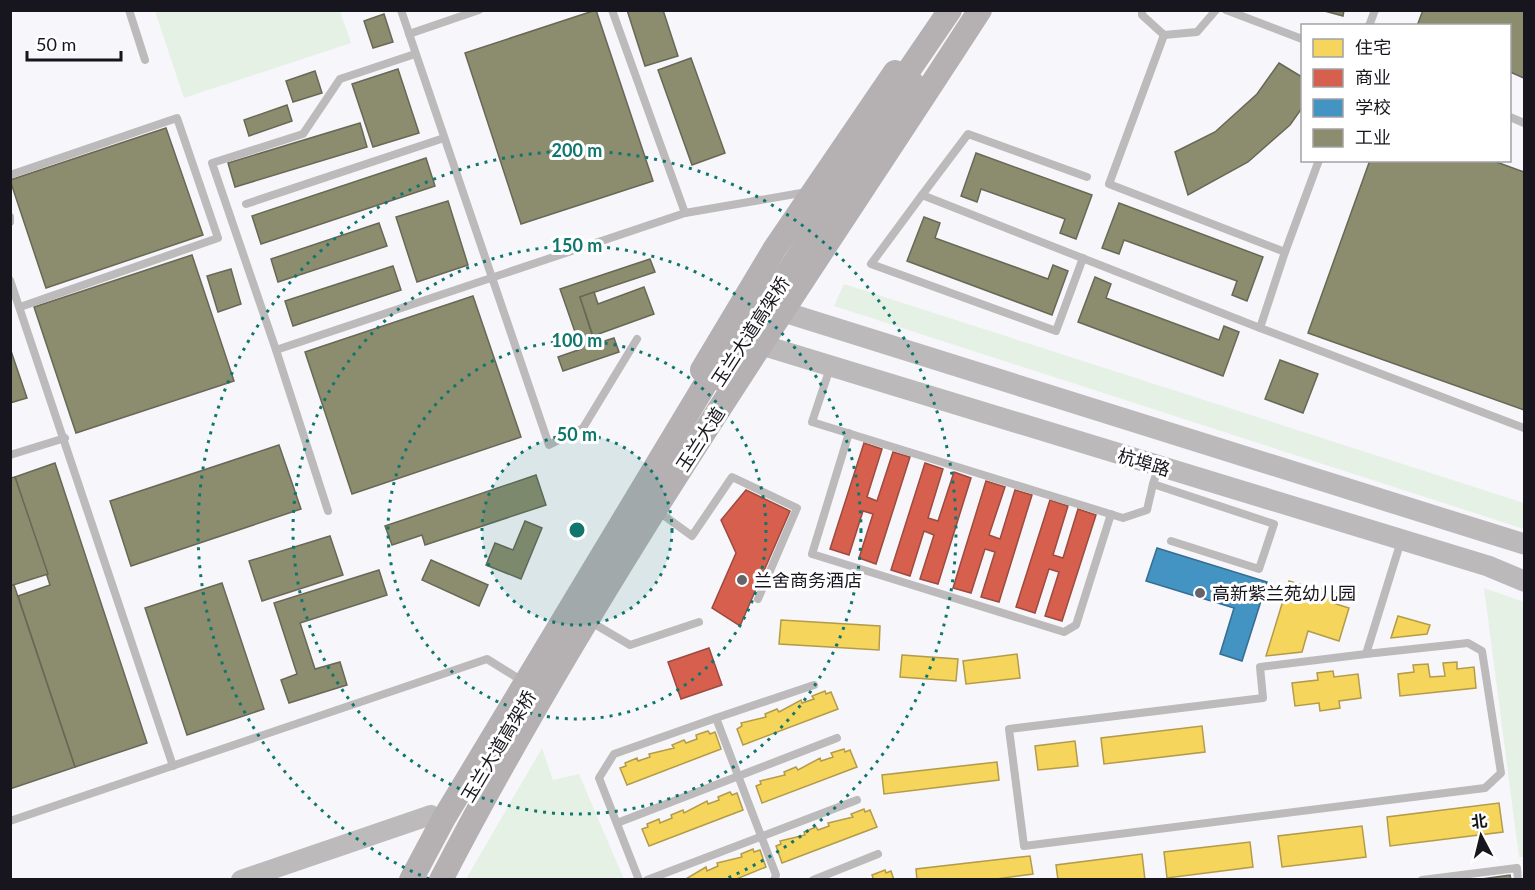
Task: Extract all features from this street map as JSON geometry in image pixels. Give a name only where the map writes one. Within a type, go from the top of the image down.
[{"type":"main road","name":"玉兰大道","points":[[401,879],[431,815],[775,248],[936,10]]},
{"type":"main road","name":"玉兰大道高架桥","points":[[411,879],[444,818],[703,386],[842,170],[950,10]]},
{"type":"main road","name":"玉兰大道高架桥","points":[[425,879],[452,823],[609,558],[708,398],[849,177],[964,10]]},
{"type":"main road","name":"玉兰大道","points":[[441,879],[499,767],[655,509],[980,10]]},
{"type":"main road","name":"杭埠路","points":[[784,312],[1524,544]]},
{"type":"main road","name":"杭埠路","points":[[762,345],[1156,475],[1401,540],[1524,580]]},
{"type":"street","points":[[241,879],[431,815]]},
{"type":"lane","points":[[129,10],[145,60]]},
{"type":"lane","points":[[401,10],[549,445],[583,428],[638,339]]},
{"type":"lane","points":[[409,34],[479,10]]},
{"type":"lane","points":[[612,10],[685,213]]},
{"type":"lane","points":[[1142,10],[1142,15],[1164,36]]},
{"type":"lane","points":[[1164,36],[1197,32],[1216,10]]},
{"type":"lane","points":[[1226,10],[1301,39]]},
{"type":"lane","points":[[1164,36],[1109,184],[1285,252]]},
{"type":"lane","points":[[328,511],[212,163],[303,134],[340,79],[415,54]]},
{"type":"lane","points":[[10,175],[177,118],[218,238],[20,307]]},
{"type":"lane","points":[[1083,258],[1056,331],[872,264],[968,134],[1087,177]]},
{"type":"lane","points":[[246,204],[444,138]]},
{"type":"lane","points":[[1260,328],[1318,162]]},
{"type":"lane","points":[[276,350],[685,213],[814,190]]},
{"type":"lane","points":[[922,195],[1260,328],[1524,428]]},
{"type":"lane","points":[[10,217],[10,222]]},
{"type":"lane","points":[[10,280],[65,438],[173,766]]},
{"type":"lane","points":[[831,366],[812,422],[1123,518],[1147,510],[1156,475],[1274,524],[1259,569],[1171,541]]},
{"type":"lane","points":[[849,433],[812,554],[1064,632],[1076,625],[1111,514]]},
{"type":"lane","points":[[10,455],[65,438]]},
{"type":"lane","points":[[655,509],[693,536],[732,477],[797,508],[758,599]]},
{"type":"lane","points":[[1366,654],[1401,540]]},
{"type":"lane","points":[[588,620],[630,645],[699,622]]},
{"type":"lane","points":[[1468,643],[1482,651],[1501,773],[1485,788],[1024,846],[1009,729],[1263,698],[1260,667],[1366,654],[1468,643]]},
{"type":"lane","points":[[10,821],[487,659],[516,677]]},
{"type":"lane","points":[[639,879],[599,778],[614,754],[814,685]]},
{"type":"lane","points":[[716,718],[776,875],[774,879]]},
{"type":"lane","points":[[617,823],[837,738]]},
{"type":"lane","points":[[647,879],[857,800]]},
{"type":"lane","points":[[813,879],[878,855]]},
{"type":"lane","points":[[1422,879],[1517,868],[1518,879]]},
{"type":"shaded area","points":[[155,11],[340,11],[351,43],[184,98]]},
{"type":"shaded area","points":[[844,284],[1524,503],[1524,529],[834,306]]},
{"type":"shaded area","points":[[1484,588],[1524,602],[1524,857],[1519,857]]},
{"type":"shaded area","points":[[542,748],[553,780],[579,774],[624,879],[466,879]]},
{"type":"building: 住宅","points":[[1289,581],[1306,586],[1303,596],[1316,600],[1320,588],[1339,594],[1336,604],[1349,608],[1339,641],[1308,631],[1302,652],[1266,656]]},
{"type":"building: 住宅","points":[[1398,616],[1430,625],[1427,634],[1391,638]]},
{"type":"building: 住宅","points":[[781,620],[880,626],[879,650],[779,644]]},
{"type":"building: 住宅","points":[[1017,654],[1020,678],[966,684],[963,661]]},
{"type":"building: 住宅","points":[[902,655],[958,659],[956,681],[900,677]]},
{"type":"building: 住宅","points":[[1457,662],[1457,669],[1474,667],[1476,688],[1400,696],[1398,674],[1414,672],[1413,665],[1428,664],[1430,677],[1445,676],[1443,663]]},
{"type":"building: 住宅","points":[[1333,671],[1334,677],[1358,674],[1361,698],[1339,701],[1340,708],[1320,711],[1319,703],[1295,706],[1292,683],[1318,680],[1317,673]]},
{"type":"building: 住宅","points":[[825,691],[826,694],[831,692],[838,709],[743,745],[737,729],[742,726],[741,723],[766,717],[765,714],[777,709],[779,712],[801,700],[802,703],[814,699],[812,696]]},
{"type":"building: 住宅","points":[[1202,726],[1205,752],[1104,764],[1101,738]]},
{"type":"building: 住宅","points":[[708,731],[710,734],[715,732],[721,749],[627,785],[620,768],[626,766],[625,763],[637,758],[638,761],[650,757],[649,754],[674,748],[672,745],[684,740],[686,743],[697,739],[696,735]]},
{"type":"building: 住宅","points":[[1075,741],[1078,766],[1038,770],[1035,746]]},
{"type":"building: 住宅","points":[[844,749],[845,752],[850,750],[857,767],[762,803],[756,786],[761,784],[760,781],[785,775],[784,772],[796,767],[798,770],[820,758],[821,761],[833,757],[831,753]]},
{"type":"building: 住宅","points":[[997,762],[999,780],[884,794],[882,775]]},
{"type":"building: 住宅","points":[[730,792],[732,795],[737,793],[743,810],[649,846],[642,829],[648,827],[647,824],[659,819],[660,823],[683,810],[684,813],[707,801],[708,804],[719,800],[718,797]]},
{"type":"building: 住宅","points":[[1499,803],[1503,832],[1390,846],[1387,817]]},
{"type":"building: 住宅","points":[[864,809],[865,812],[870,810],[877,827],[782,863],[776,846],[781,844],[780,841],[805,835],[804,832],[816,827],[818,830],[829,826],[828,823],[853,817],[851,814]]},
{"type":"building: 住宅","points":[[1362,826],[1366,857],[1282,867],[1278,836]]},
{"type":"building: 住宅","points":[[1250,842],[1253,867],[1167,878],[1164,852]]},
{"type":"building: 住宅","points":[[753,849],[754,852],[760,850],[766,867],[734,880],[684,880],[706,867],[707,871],[718,866],[717,863],[742,857],[741,854]]},
{"type":"building: 住宅","points":[[1142,854],[1145,880],[1058,880],[1056,865]]},
{"type":"building: 住宅","points":[[1030,856],[1033,874],[989,880],[917,880],[916,869]]},
{"type":"building: 住宅","points":[[885,870],[886,873],[891,871],[894,880],[870,880],[873,878],[872,875]]},
{"type":"building: 商业","points":[[864,443],[882,449],[867,497],[877,501],[893,452],[910,457],[876,564],[859,558],[873,514],[863,511],[849,555],[830,549]]},
{"type":"building: 商业","points":[[925,463],[943,469],[928,518],[938,521],[954,472],[971,478],[938,584],[920,579],[934,535],[924,531],[910,576],[891,570]]},
{"type":"building: 商业","points":[[986,481],[1005,487],[989,535],[1000,539],[1015,490],[1032,495],[999,602],[981,597],[995,552],[985,549],[971,593],[953,588]]},
{"type":"building: 商业","name":"兰舍商务酒店","points":[[746,490],[790,511],[740,626],[712,608],[736,553],[721,520]]},
{"type":"building: 商业","points":[[1050,500],[1068,506],[1053,555],[1063,558],[1078,509],[1096,515],[1062,621],[1045,616],[1059,572],[1049,569],[1035,613],[1016,607]]},
{"type":"building: 商业","points":[[709,648],[722,685],[681,699],[668,662]]},
{"type":"building: 学校","points":[[1157,548],[1267,582],[1242,661],[1220,654],[1234,608],[1146,581]]},
{"type":"building: 工业","points":[[596,10],[653,181],[521,224],[465,53]]},
{"type":"building: 工业","points":[[627,10],[663,10],[678,56],[645,66]]},
{"type":"building: 工业","points":[[1321,10],[1344,10],[1343,16]]},
{"type":"building: 工业","points":[[1423,10],[1524,10],[1524,78],[1511,72],[1511,24],[1418,24]]},
{"type":"building: 工业","points":[[384,14],[393,42],[373,48],[364,21]]},
{"type":"building: 工业","points":[[691,58],[725,153],[692,165],[658,70]]},
{"type":"building: 工业","points":[[1279,63],[1301,76],[1301,109],[1290,125],[1248,162],[1188,195],[1175,152],[1215,132],[1257,94]]},
{"type":"building: 工业","points":[[398,69],[419,133],[373,147],[352,84]]},
{"type":"building: 工业","points":[[315,71],[322,93],[293,102],[286,81]]},
{"type":"building: 工业","points":[[287,105],[292,121],[249,136],[244,120]]},
{"type":"building: 工业","points":[[360,123],[367,147],[235,187],[228,163]]},
{"type":"building: 工业","points":[[166,128],[203,235],[46,288],[10,180]]},
{"type":"building: 工业","points":[[976,153],[1092,195],[1076,239],[1060,233],[1065,219],[981,189],[977,202],[961,196]]},
{"type":"building: 工业","points":[[426,158],[435,186],[261,244],[252,216]]},
{"type":"building: 工业","points":[[1369,162],[1496,162],[1524,172],[1524,410],[1308,333]]},
{"type":"building: 工业","points":[[448,201],[468,265],[417,282],[396,217]]},
{"type":"building: 工业","points":[[1119,203],[1263,257],[1247,301],[1232,295],[1237,281],[1124,240],[1119,254],[1102,248]]},
{"type":"building: 工业","points":[[924,217],[940,223],[935,238],[1048,279],[1053,265],[1068,271],[1052,315],[907,261]]},
{"type":"building: 工业","points":[[379,223],[387,246],[278,282],[271,259]]},
{"type":"building: 工业","points":[[192,255],[234,381],[76,433],[34,307]]},
{"type":"building: 工业","points":[[650,259],[655,272],[580,297],[595,344],[614,338],[619,352],[563,371],[558,357],[581,349],[560,289]]},
{"type":"building: 工业","points":[[393,266],[401,290],[293,326],[285,301]]},
{"type":"building: 工业","points":[[231,269],[241,304],[218,312],[207,276]]},
{"type":"building: 工业","points":[[1095,277],[1111,284],[1106,298],[1219,340],[1224,326],[1239,332],[1223,376],[1078,322]]},
{"type":"building: 工业","points":[[644,287],[654,314],[593,336],[580,297],[594,292],[598,304]]},
{"type":"building: 工业","points":[[473,296],[521,437],[352,494],[305,352]]},
{"type":"building: 工业","points":[[10,348],[27,398],[10,403]]},
{"type":"building: 工业","points":[[1280,360],[1318,374],[1303,413],[1265,399]]},
{"type":"building: 工业","points":[[279,445],[301,509],[131,566],[110,501]]},
{"type":"building: 工业","points":[[55,463],[147,743],[75,767],[18,596],[50,585],[15,477]]},
{"type":"building: 工业","points":[[536,475],[546,505],[425,545],[422,535],[392,545],[385,526]]},
{"type":"building: 工业","points":[[15,477],[48,574],[10,586],[10,478]]},
{"type":"building: 工业","points":[[525,521],[542,528],[521,579],[486,565],[495,543],[513,550]]},
{"type":"building: 工业","points":[[330,536],[343,575],[262,601],[249,561]]},
{"type":"building: 工业","points":[[431,560],[488,585],[479,606],[422,580]]},
{"type":"building: 工业","points":[[379,570],[387,595],[300,623],[315,669],[340,662],[347,685],[289,703],[281,680],[297,674],[274,603]]},
{"type":"building: 工业","points":[[222,583],[264,709],[187,735],[145,608]]},
{"type":"building: 工业","points":[[14,585],[75,767],[10,789],[10,586]]},
{"type":"building: 工业","points":[[1510,875],[1511,880],[1474,880]]},
{"type":"place","name":"兰舍商务酒店","points":[[742,580]]},
{"type":"place","name":"高新紫兰苑幼儿园","points":[[1200,593]]}]
